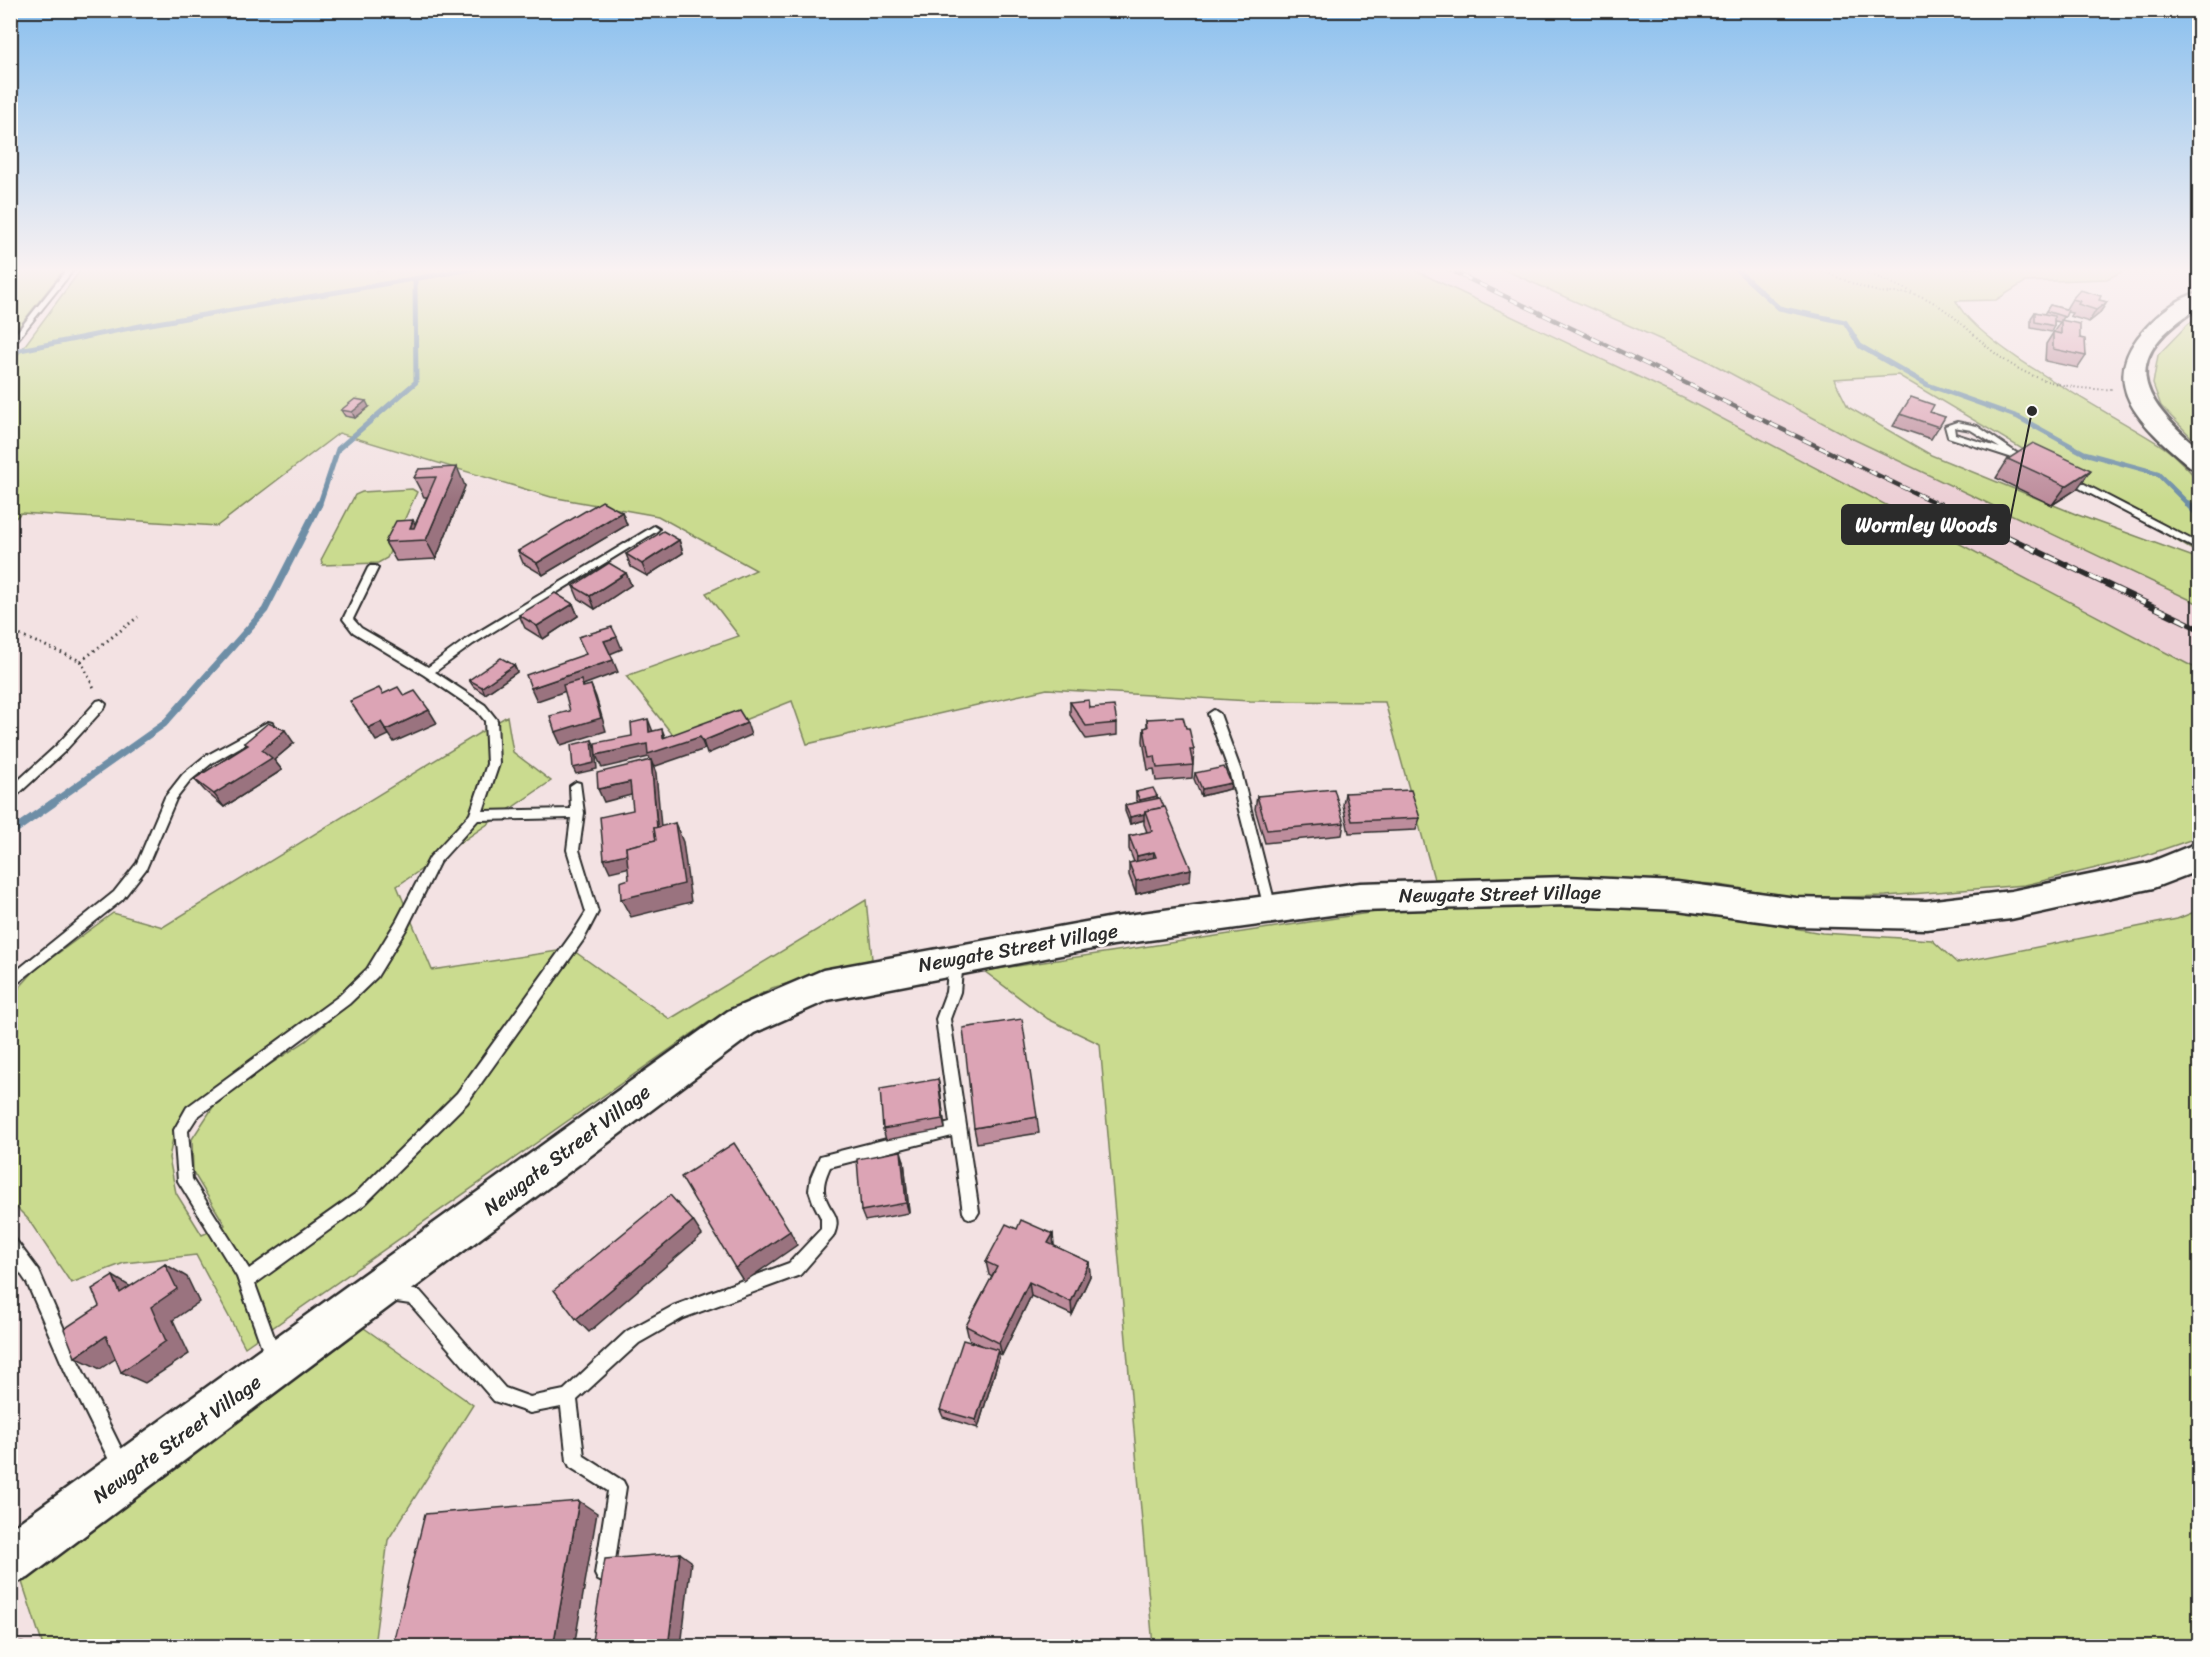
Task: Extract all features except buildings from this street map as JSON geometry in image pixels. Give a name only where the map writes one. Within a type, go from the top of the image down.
[{"type":"street","points":[[2145,345],[2133,366],[2133,377],[2143,402],[2169,435],[2199,462]]},
{"type":"street","name":"Newgate Street Village","points":[[10,1560],[277,1366],[741,1022],[823,985],[957,958],[1270,908],[1360,897],[1567,891],[1677,896],[1796,912],[1926,915],[2011,905],[2154,875],[2199,855]]},
{"type":"lane","points":[[2014,453],[1958,438],[1951,435],[1948,426],[1958,424],[1978,431],[2014,453],[2044,467]]},
{"type":"lane","points":[[2054,471],[2199,548]]},
{"type":"lane","points":[[428,672],[488,630],[654,529]]},
{"type":"lane","points":[[277,1366],[245,1281],[185,1181],[181,1130],[192,1112],[344,1000],[372,973],[402,924],[434,860],[475,816],[493,764],[491,720],[482,708],[428,672],[357,630],[348,620],[373,568]]},
{"type":"lane","points":[[10,795],[60,749],[101,704]]},
{"type":"lane","points":[[1214,714],[1235,771],[1270,908]]},
{"type":"lane","points":[[10,984],[118,896],[142,866],[171,797],[187,777],[208,760],[270,726]]},
{"type":"lane","points":[[245,1281],[360,1199],[462,1098],[579,935],[592,912],[573,850],[578,813],[576,786]]},
{"type":"lane","points":[[475,816],[578,813]]},
{"type":"lane","points":[[957,958],[953,992],[943,1019],[971,1212]]},
{"type":"lane","points":[[375,1292],[414,1297],[500,1395],[530,1405],[568,1397],[633,1337],[679,1312],[794,1269],[828,1232],[829,1216],[817,1202],[817,1178],[825,1161],[958,1128]]},
{"type":"lane","points":[[10,1244],[33,1277],[71,1365],[126,1477]]},
{"type":"lane","points":[[568,1397],[576,1461],[617,1487],[602,1589]]},
{"type":"path","points":[[1986,345],[2027,375],[2058,385],[2095,391],[2116,389],[2123,381],[2133,377]]},
{"type":"path","points":[[81,661],[138,616]]},
{"type":"path","points":[[10,631],[81,661],[101,704]]},
{"type":"shaded area","points":[[1572,345],[1674,345],[1700,357],[1849,437],[2199,604],[2199,670],[1685,399]]},
{"type":"green space","points":[[25,345],[1572,345],[1685,399],[2199,670],[2199,837],[2138,858],[2025,885],[1886,896],[1801,898],[1713,884],[1573,876],[1434,879],[1385,702],[1250,701],[1047,689],[807,744],[792,701],[681,745],[626,676],[739,636],[706,593],[756,570],[658,516],[551,497],[339,433],[217,526],[21,513],[11,522],[11,364]]},
{"type":"green space","points":[[1674,345],[2000,345],[2049,379],[2162,446],[2186,467],[2199,481],[2199,554],[1898,375],[1834,379],[1848,407],[1931,455],[2078,515],[2199,559],[2199,604],[1849,437],[1700,357]]},
{"type":"green space","points":[[2167,345],[2199,345],[2199,445],[2161,406],[2153,384],[2158,355]]},
{"type":"green space","points":[[412,489],[417,492],[387,558],[378,563],[323,565],[321,560],[355,495],[362,492]]},
{"type":"green space","points":[[507,716],[513,752],[551,781],[397,886],[432,970],[571,949],[670,1019],[866,900],[872,959],[772,988],[709,1022],[245,1347],[196,1255],[124,1263],[71,1283],[28,1219],[11,1202],[11,997],[35,970],[113,913],[163,927]],"holes":[[[323,1007],[335,1015],[306,1041],[249,1078],[213,1107],[192,1139],[193,1172],[225,1225],[202,1235],[176,1193],[169,1158],[174,1133],[198,1098]]]},
{"type":"green space","points":[[1564,903],[1690,910],[1822,933],[1932,940],[1957,963],[2177,919],[2199,910],[2199,1646],[1153,1646],[1100,1044],[1048,1019],[984,971],[1382,911]]},
{"type":"green space","points":[[364,1328],[473,1405],[388,1540],[374,1646],[43,1646],[22,1582]]},
{"type":"waterway","points":[[10,352],[43,345]]},
{"type":"waterway","points":[[319,506],[338,449],[416,382],[416,345]]},
{"type":"waterway","points":[[1860,345],[1928,385],[2018,417],[2084,453],[2157,473],[2200,516]]},
{"type":"waterway","points":[[51,804],[164,724],[265,610],[319,504]]},
{"type":"waterway","points":[[10,833],[53,803]]},
{"type":"railway","points":[[1607,345],[1942,506]]},
{"type":"railway","points":[[1939,504],[2200,629]]},
{"type":"place","name":"Wormley Woods","points":[[2032,411]]}]
